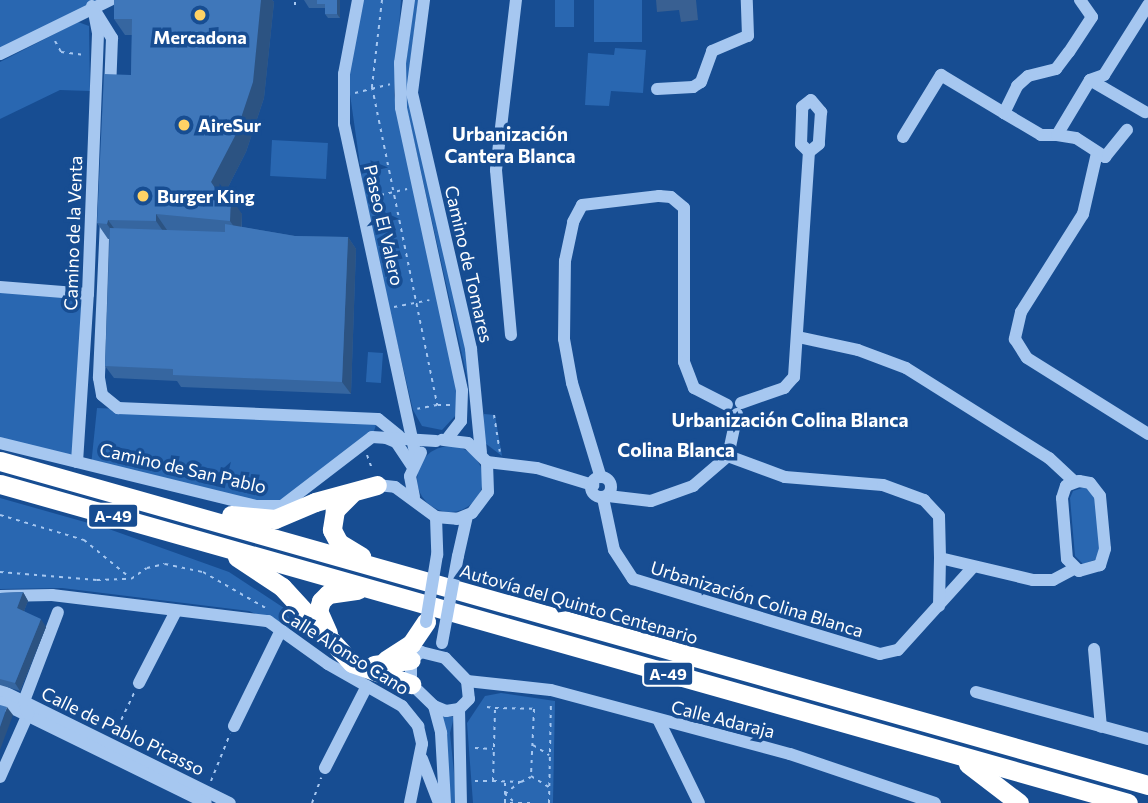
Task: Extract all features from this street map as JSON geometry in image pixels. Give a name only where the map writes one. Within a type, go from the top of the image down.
[{"type":"highway","name":"Autovía del Quinto Centenario","points":[[0,461],[1148,785]]},
{"type":"highway","name":"A-49","points":[[0,484],[1128,803]]},
{"type":"highway","points":[[137,500],[251,520],[275,519],[367,487]]},
{"type":"highway","points":[[367,487],[334,510],[331,530],[339,543],[388,572]]},
{"type":"highway","points":[[226,548],[282,587],[320,633],[352,663],[411,684]]},
{"type":"highway","points":[[366,588],[328,594],[318,611],[322,625],[355,659],[372,665],[416,656]]},
{"type":"highway","points":[[372,665],[411,644],[426,622]]},
{"type":"highway","points":[[959,757],[1019,803]]},
{"type":"street","points":[[0,54],[92,6],[110,0]]},
{"type":"street","name":"Paseo El Valero","points":[[358,0],[343,97],[359,201],[415,439],[413,464]]},
{"type":"street","name":"Camino de Tomares","points":[[409,0],[398,83],[418,188],[459,366],[461,421],[441,440]]},
{"type":"street","name":"Camino de Tomares","points":[[424,0],[412,93],[471,349],[484,457]]},
{"type":"street","points":[[511,335],[496,178],[516,0]]},
{"type":"street","points":[[657,89],[692,88],[701,82],[712,51],[748,36],[747,0]]},
{"type":"street","points":[[1004,113],[1017,86],[1028,76],[1056,69],[1092,17],[1080,0]]},
{"type":"street","points":[[1057,135],[1090,80],[1104,75],[1148,5]]},
{"type":"street","points":[[92,6],[112,38],[108,157]]},
{"type":"street","name":"Camino de la Venta","points":[[77,462],[88,294],[98,37],[92,6]]},
{"type":"street","points":[[98,37],[104,34],[112,38]]},
{"type":"street","points":[[902,137],[942,75],[1041,135],[1076,138],[1105,157],[1127,130]]},
{"type":"street","points":[[1090,80],[1145,112]]},
{"type":"street","points":[[596,480],[564,339],[567,250],[573,222],[582,205],[659,196],[671,197],[684,208],[681,328],[684,362],[694,388],[735,407],[791,383],[798,337],[809,152]]},
{"type":"street","points":[[1097,153],[1083,214],[1021,312],[1015,339],[1027,358],[1148,434]]},
{"type":"street","points":[[107,199],[99,378],[102,395],[118,408],[378,419],[399,436]]},
{"type":"street","points":[[0,287],[88,294]]},
{"type":"street","points":[[798,337],[858,350],[906,368],[1049,458],[1074,481]]},
{"type":"street","points":[[380,435],[463,441],[484,457],[608,482],[606,497],[639,502],[670,497],[710,475],[728,456],[735,407]]},
{"type":"street","points":[[380,435],[396,442],[413,464],[414,497]]},
{"type":"street","name":"Camino de San Pablo","points":[[0,443],[256,506],[282,506],[380,435]]},
{"type":"street","points":[[367,487],[413,464],[441,440]]},
{"type":"street","points":[[728,456],[785,477],[883,485],[924,500],[939,516],[939,606]]},
{"type":"street","points":[[484,457],[491,479]]},
{"type":"street","points":[[367,487],[395,487],[414,497],[436,517],[467,516],[482,504],[491,479],[513,464]]},
{"type":"street","points":[[940,558],[1043,581],[1074,569],[1096,568],[1103,561],[1105,549],[1098,490],[1085,481],[1074,481],[1066,486],[1062,498],[1067,559],[1074,569]]},
{"type":"street","name":"Urbanización Colina Blanca","points":[[606,497],[620,563],[633,579],[654,588],[887,655],[898,650],[973,567]]},
{"type":"street","points":[[467,516],[442,643],[445,658],[467,681],[469,699]]},
{"type":"street","points":[[436,517],[437,555],[426,622],[411,684],[434,706],[446,711],[459,709],[469,699],[498,685]]},
{"type":"street","points":[[1,772],[58,612],[52,595]]},
{"type":"street","name":"Calle Alonso Cano","points":[[0,596],[52,595],[268,621],[402,706],[418,726],[422,759],[410,803]]},
{"type":"street","points":[[58,612],[82,599]]},
{"type":"street","points":[[139,683],[176,611]]},
{"type":"street","points":[[234,726],[281,630]]},
{"type":"street","points":[[1094,649],[1101,727]]},
{"type":"street","points":[[416,656],[445,658]]},
{"type":"street","name":"Calle Adaraja","points":[[467,681],[551,690],[790,754],[917,800],[935,803]]},
{"type":"street","points":[[325,768],[367,686]]},
{"type":"street","name":"Calle de Pablo Picasso","points":[[0,690],[26,708],[206,798],[230,803]]},
{"type":"street","points":[[976,692],[1148,739]]},
{"type":"street","name":"Calle de Pablo Picasso","points":[[0,702],[26,708],[110,744],[206,798]]},
{"type":"street","points":[[434,706],[441,733],[445,803]]},
{"type":"street","points":[[459,709],[461,803]]},
{"type":"street","points":[[659,721],[699,803]]},
{"type":"street","points":[[422,759],[439,803]]},
{"type":"path","points":[[295,0],[295,5]]},
{"type":"path","points":[[382,0],[372,87],[391,192],[437,405]]},
{"type":"path","points":[[48,28],[61,52],[97,56]]},
{"type":"path","points":[[343,97],[372,87],[398,83]]},
{"type":"path","points":[[359,201],[418,188]]},
{"type":"path","points":[[384,309],[444,297]]},
{"type":"path","points":[[408,411],[437,405],[461,406]]},
{"type":"path","points":[[494,415],[500,455]]},
{"type":"path","points":[[364,444],[367,487]]},
{"type":"path","points":[[0,515],[84,540],[131,579]]},
{"type":"path","points":[[0,572],[131,579],[147,568],[165,564],[204,572],[270,607],[268,621]]},
{"type":"path","points":[[110,744],[139,683]]},
{"type":"path","points":[[550,803],[551,690]]},
{"type":"path","points":[[487,708],[534,709],[531,776]]},
{"type":"path","points":[[493,781],[495,708]]},
{"type":"path","points":[[206,798],[234,726]]},
{"type":"path","points":[[533,744],[550,755]]},
{"type":"path","points":[[475,748],[494,749]]},
{"type":"path","points":[[312,803],[325,768]]},
{"type":"path","points":[[531,776],[550,788]]},
{"type":"path","points":[[505,793],[531,776]]},
{"type":"path","points":[[475,781],[521,782]]},
{"type":"path","points":[[505,781],[505,803]]},
{"type":"path","points":[[505,793],[512,802],[530,803]]},
{"type":"shaded area","points":[[0,0],[109,0],[0,54]]},
{"type":"shaded area","points":[[363,0],[401,0],[394,95],[458,396],[456,415],[442,430],[422,426],[413,410],[367,214],[347,73]]},
{"type":"shaded area","points":[[414,0],[418,0],[408,81],[463,331],[472,399],[406,105],[404,79]]},
{"type":"shaded area","points":[[555,0],[574,0],[574,27],[555,27]]},
{"type":"shaded area","points":[[594,0],[642,0],[642,42],[594,42]]},
{"type":"shaded area","points":[[656,0],[696,0],[698,20],[681,22],[679,10],[657,12]]},
{"type":"shaded area","points":[[78,22],[89,26],[90,91],[60,90],[0,119],[0,62]]},
{"type":"shaded area","points":[[615,48],[646,50],[643,93],[611,91],[609,106],[585,105],[588,53],[614,55]]},
{"type":"shaded area","points":[[272,140],[328,143],[326,179],[270,176]]},
{"type":"shaded area","points":[[0,287],[88,294],[77,462],[0,443]]},
{"type":"shaded area","points":[[368,352],[383,353],[381,383],[366,382]]},
{"type":"shaded area","points":[[97,408],[378,419],[372,437],[282,506],[91,466]]},
{"type":"shaded area","points":[[484,414],[495,415],[502,456],[481,440]]},
{"type":"shaded area","points":[[450,446],[463,449],[473,456],[480,466],[483,479],[480,492],[473,502],[463,509],[450,512],[437,509],[427,502],[420,492],[417,479],[420,466],[427,456],[437,449]]},
{"type":"shaded area","points":[[1085,487],[1096,497],[1100,553],[1097,559],[1083,564],[1075,556],[1070,498],[1073,491]]},
{"type":"shaded area","points":[[0,498],[106,528],[229,572],[284,608],[296,631],[249,611],[62,588],[0,589]]},
{"type":"shaded area","points":[[501,693],[555,701],[553,803],[473,803],[467,723],[485,696]]},
{"type":"shaded area","points":[[442,717],[454,717],[450,733],[457,803],[451,803]]},
{"type":"building","name":"AireSur","points":[[114,0],[261,0],[253,82],[235,136],[211,182],[224,201],[231,198],[230,221],[156,214],[156,221],[108,220],[107,224],[97,223],[104,74],[131,75],[132,19],[114,19]]},
{"type":"building","points":[[317,0],[337,0],[337,14],[325,14],[325,4],[317,4]]},
{"type":"building","points":[[225,224],[295,236],[348,237],[342,382],[173,375],[173,369],[105,366],[110,228],[225,232]]},
{"type":"building","points":[[23,592],[17,608],[41,619],[15,683],[0,679],[0,593]]},
{"type":"building","points":[[0,705],[7,707],[0,727]]},
{"type":"place","name":"Mercadona","points":[[200,15]]},
{"type":"place","name":"AireSur","points":[[184,125]]},
{"type":"place","name":"Burger King","points":[[143,196]]},
{"type":"district","name":"Urbanización Cantera Blanca","points":[[510,145]]},
{"type":"district","name":"Urbanización Colina Blanca","points":[[790,420]]},
{"type":"district","name":"Colina Blanca","points":[[676,450]]}]
